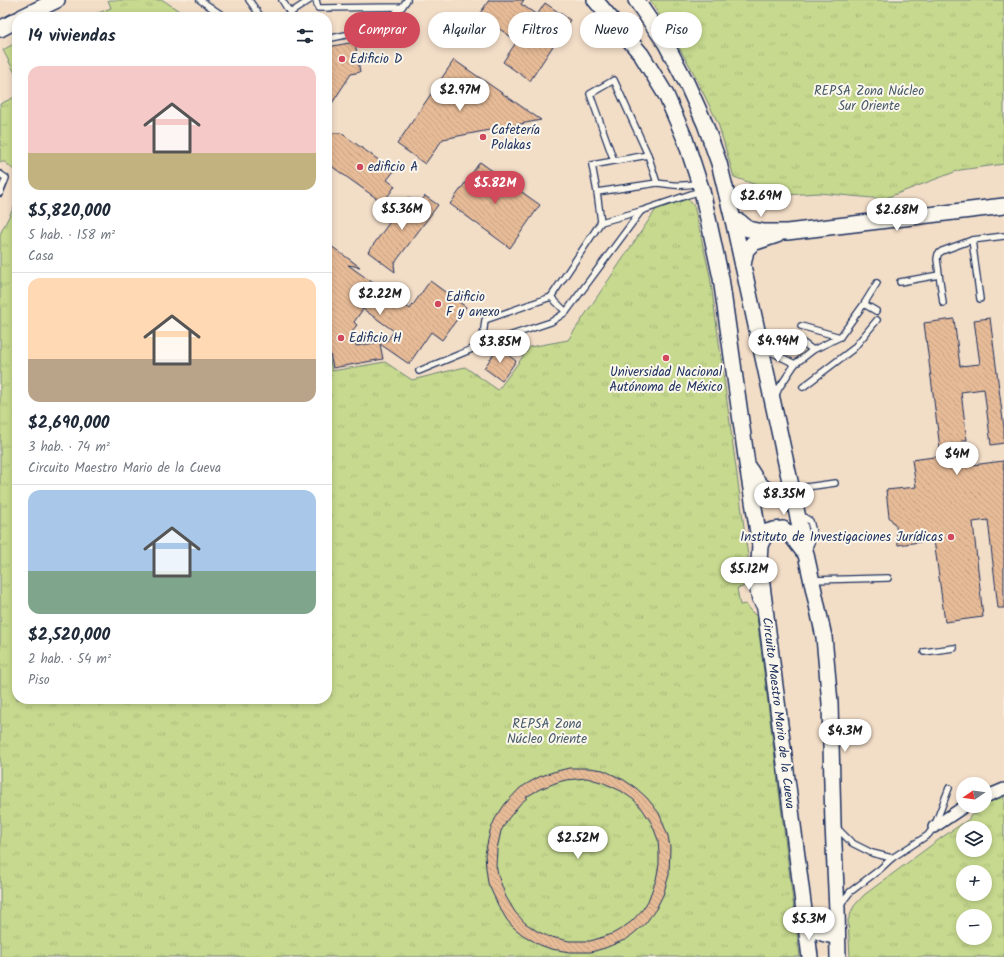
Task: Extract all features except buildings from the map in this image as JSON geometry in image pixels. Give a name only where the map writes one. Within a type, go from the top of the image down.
[{"type":"street","points":[[28,12],[36,5],[36,0]]},
{"type":"street","points":[[32,12],[57,0]]},
{"type":"street","name":"Circuito Maestro Mario de la Cueva","points":[[595,0],[641,54],[666,95],[685,139],[700,187],[720,278],[760,545],[759,562],[810,957]]},
{"type":"street","points":[[636,0],[666,44],[687,84],[705,124],[719,163],[733,220],[824,637],[830,703],[838,957]]},
{"type":"street","points":[[0,29],[12,22]]},
{"type":"street","points":[[733,220],[740,222],[748,229],[764,232],[787,232],[1004,206]]},
{"type":"street","points":[[743,266],[746,250],[753,243],[787,232]]},
{"type":"street","points":[[747,464],[761,486],[769,491],[791,489]]},
{"type":"street","points":[[760,545],[767,532],[782,529],[790,534],[806,555]]},
{"type":"street","points":[[992,794],[1004,789]]},
{"type":"street","points":[[934,827],[956,812]]},
{"type":"street","points":[[804,911],[813,927],[818,932],[837,936]]},
{"type":"lane","points":[[200,0],[218,12]]},
{"type":"lane","points":[[249,0],[257,12]]},
{"type":"lane","points":[[282,0],[289,12]]},
{"type":"lane","points":[[295,12],[310,0]]},
{"type":"lane","points":[[316,0],[318,8],[402,7]]},
{"type":"lane","points":[[332,38],[378,28],[402,7],[407,0]]},
{"type":"lane","points":[[614,161],[590,94],[614,80],[648,155],[657,183]]},
{"type":"lane","points":[[482,345],[485,320],[551,298],[601,222],[598,192],[592,165],[648,155]]},
{"type":"lane","points":[[0,174],[6,178],[0,192]]},
{"type":"lane","points":[[598,192],[657,183],[672,186],[700,187]]},
{"type":"lane","points":[[601,222],[641,211],[691,194],[700,187]]},
{"type":"lane","points":[[419,371],[482,345],[551,322],[566,312],[641,211]]},
{"type":"lane","points":[[943,303],[937,259],[938,254],[942,251],[972,240],[1004,236]]},
{"type":"lane","points":[[972,240],[980,299]]},
{"type":"lane","points":[[900,282],[939,275]]},
{"type":"lane","points":[[773,403],[779,388],[795,364],[813,350],[840,337],[877,283]]},
{"type":"lane","points":[[551,298],[566,312]]},
{"type":"lane","points":[[864,304],[876,312]]},
{"type":"lane","points":[[803,387],[853,349],[877,320]]},
{"type":"lane","points":[[801,326],[840,337]]},
{"type":"lane","points":[[795,337],[813,350]]},
{"type":"lane","points":[[760,347],[795,364]]},
{"type":"lane","points":[[791,489],[835,483]]},
{"type":"lane","points":[[811,580],[888,578]]},
{"type":"lane","points":[[924,652],[954,648]]},
{"type":"lane","points":[[837,910],[850,892],[892,858],[928,835],[934,827],[949,788]]},
{"type":"lane","points":[[834,824],[852,843],[872,853],[892,858]]},
{"type":"shaded area","name":"Universidad Nacional Autónoma de México","points":[[0,0],[1004,0],[1004,957],[0,957]]},
{"type":"green space","points":[[108,0],[163,0],[181,12],[101,12],[111,8]]},
{"type":"green space","name":"REPSA Zona Núcleo Sur Oriente","points":[[650,0],[1004,0],[1004,164],[960,170],[883,199],[819,193],[784,195],[734,177],[718,123],[690,66],[679,48],[702,48],[702,12],[657,12]]},
{"type":"green space","points":[[12,45],[12,67],[3,50]]},
{"type":"green space","points":[[12,98],[12,168],[5,162],[0,162],[0,104]]},
{"type":"green space","name":"REPSA Zona Núcleo Oriente","points":[[684,199],[689,200],[694,206],[710,276],[750,571],[743,587],[737,588],[740,605],[746,604],[757,617],[800,957],[0,957],[0,234],[12,211],[12,704],[332,704],[332,371],[385,362],[412,380],[465,367],[498,390],[530,347],[568,340],[657,208]]},
{"type":"green space","points":[[1004,792],[1004,957],[850,957],[848,920],[854,906],[864,895],[941,838],[956,828],[956,857],[992,857],[992,821],[966,821],[971,815],[992,813],[992,799]]},
{"type":"place","name":"Edificio D","points":[[342,59]]},
{"type":"place","name":"Cafetería Polakas","points":[[483,137]]},
{"type":"place","name":"edificio A","points":[[360,167]]},
{"type":"place","name":"Edificio F y anexo","points":[[438,304]]},
{"type":"place","name":"Edificio H","points":[[341,338]]},
{"type":"place","name":"Universidad Nacional Autónoma de México","points":[[666,358]]},
{"type":"place","name":"Instituto de Investigaciones Jurídicas","points":[[951,537]]}]
